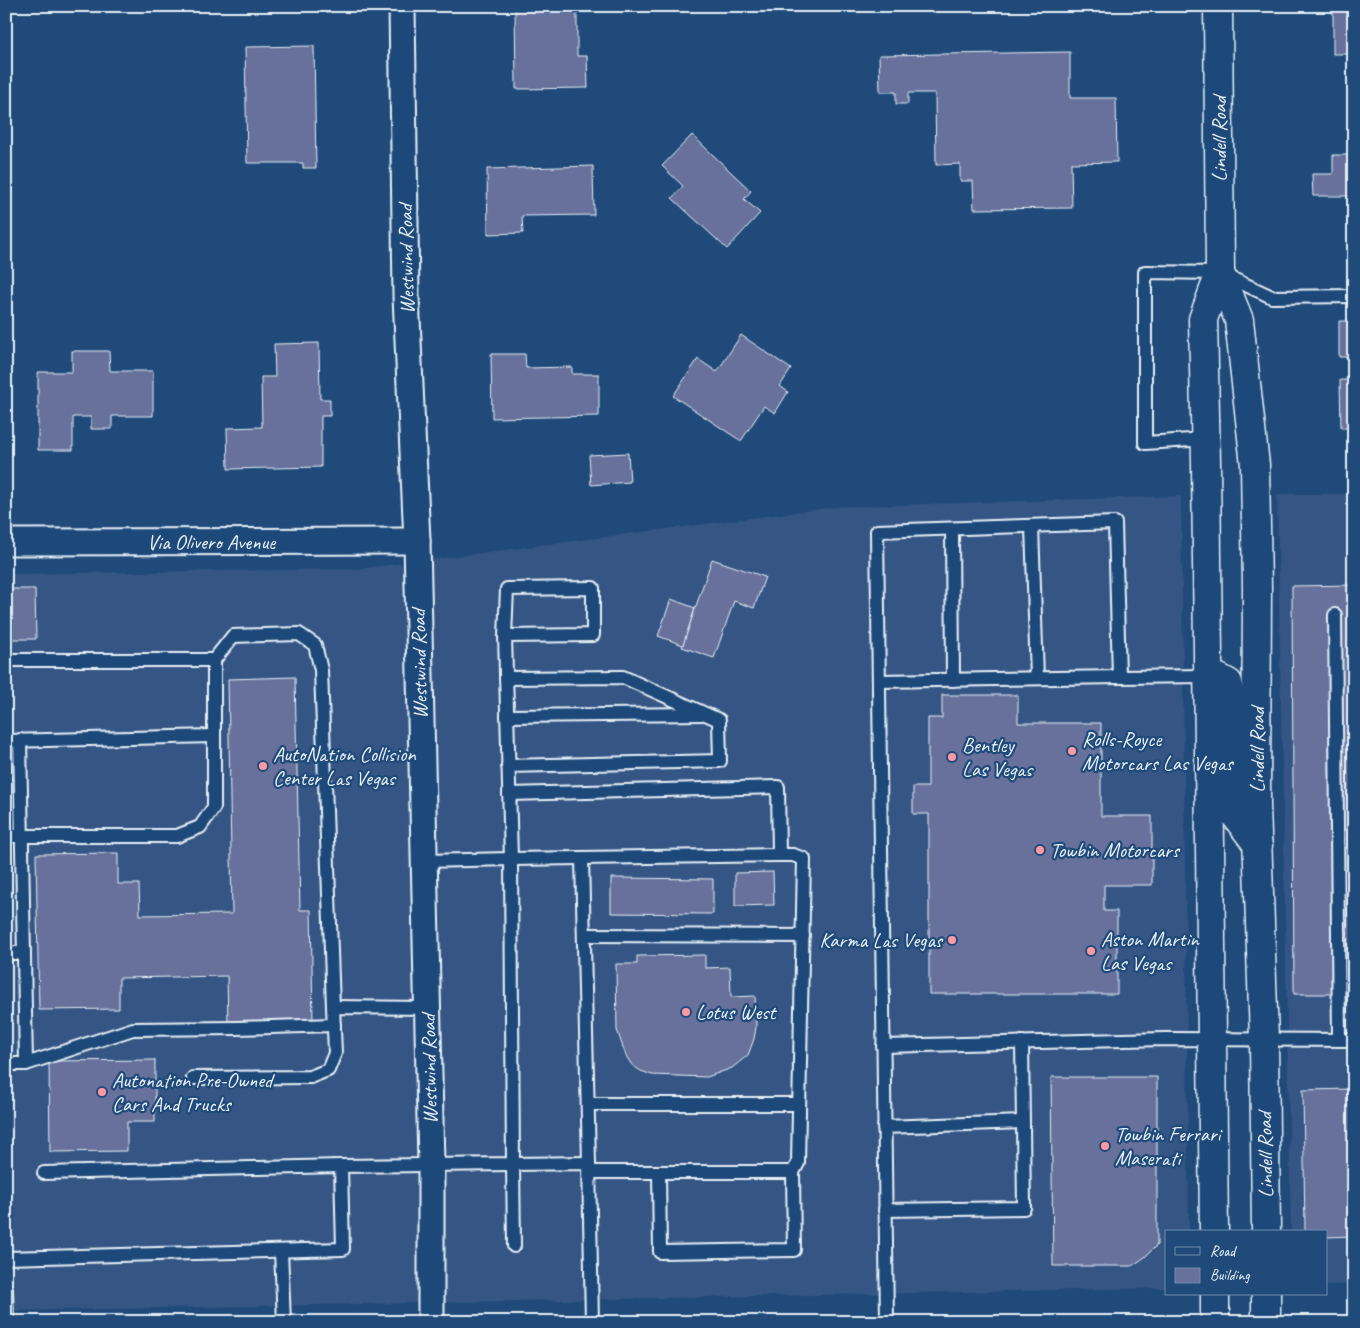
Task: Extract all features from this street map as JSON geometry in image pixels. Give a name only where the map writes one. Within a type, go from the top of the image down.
[{"type":"street","name":"Westwind Road","points":[[402,6],[406,296],[417,541],[431,1164],[431,1322]]},
{"type":"street","name":"Lindell Road","points":[[1214,1230],[1206,439],[1203,319],[1220,273],[1218,6]]},
{"type":"street","name":"Lindell Road","points":[[1220,273],[1239,320],[1255,465],[1257,588],[1256,806],[1264,1040],[1266,1230]]},
{"type":"street","name":"Via Olivero Avenue","points":[[6,542],[417,541]]},
{"type":"street","points":[[1208,676],[1219,678],[1228,683],[1230,695],[1231,788],[1235,815],[1258,846]]},
{"type":"street","points":[[1215,1296],[1215,1322]]},
{"type":"street","points":[[1266,1296],[1266,1322]]},
{"type":"lane","points":[[1206,439],[1145,443],[1145,272],[1220,273],[1272,297],[1354,296]]},
{"type":"lane","points":[[887,1322],[877,531],[1115,523],[1119,677]]},
{"type":"lane","points":[[1032,526],[1037,678]]},
{"type":"lane","points":[[952,529],[953,680]]},
{"type":"lane","points":[[505,636],[593,635],[593,588],[507,589],[505,636],[511,859],[514,1246]]},
{"type":"lane","points":[[1335,615],[1339,1040]]},
{"type":"lane","points":[[6,836],[177,836],[200,827],[214,807],[214,660],[233,636],[299,634],[315,645],[321,670],[335,1053],[328,1070],[310,1077],[193,1078]]},
{"type":"lane","points":[[6,660],[214,660]]},
{"type":"lane","points":[[878,680],[1208,676]]},
{"type":"lane","points":[[506,678],[622,677],[719,720],[720,761],[508,766]]},
{"type":"lane","points":[[507,716],[707,714]]},
{"type":"lane","points":[[6,741],[214,736]]},
{"type":"lane","points":[[20,740],[26,1064]]},
{"type":"lane","points":[[509,794],[778,787],[779,855]]},
{"type":"lane","points":[[424,861],[779,855],[793,855],[804,859],[798,1162],[793,1172],[794,1250],[660,1252],[659,1172]]},
{"type":"lane","points":[[582,858],[592,1322]]},
{"type":"lane","points":[[584,935],[803,936]]},
{"type":"lane","points":[[6,953],[24,953]]},
{"type":"lane","points":[[333,1007],[427,1008]]},
{"type":"lane","points":[[6,1064],[26,1064],[133,1029],[334,1025]]},
{"type":"lane","points":[[883,1046],[1212,1039],[1354,1040]]},
{"type":"lane","points":[[885,1210],[1024,1208],[1022,1042]]},
{"type":"lane","points":[[588,1104],[799,1104]]},
{"type":"lane","points":[[884,1127],[1023,1122]]},
{"type":"lane","points":[[44,1173],[431,1164],[513,1164],[659,1172],[793,1172]]},
{"type":"lane","points":[[6,1258],[343,1249],[342,1166]]},
{"type":"lane","points":[[281,1251],[284,1322]]},
{"type":"lane","points":[[6,1290],[7,1322]]},
{"type":"shaded area","points":[[1277,494],[1354,494],[1354,1284],[1328,1285],[1328,1230],[1291,1230]]},
{"type":"shaded area","points":[[1181,496],[1189,1230],[1165,1230],[1165,1288],[6,1311],[6,574],[357,569],[835,507]]},
{"type":"building","points":[[515,6],[589,6],[589,12],[577,12],[577,56],[587,56],[588,88],[516,89]]},
{"type":"building","points":[[1333,6],[1354,6],[1354,54],[1333,54]]},
{"type":"building","points":[[314,46],[316,168],[303,168],[303,163],[247,163],[245,47]]},
{"type":"building","points":[[1070,52],[1070,98],[1116,98],[1117,162],[1071,163],[1072,208],[974,209],[973,181],[960,181],[960,164],[936,165],[935,93],[908,93],[908,104],[896,104],[896,92],[880,92],[879,55]]},
{"type":"building","points":[[692,135],[751,191],[744,199],[760,213],[727,249],[672,198],[683,186],[662,166]]},
{"type":"building","points":[[1333,155],[1354,155],[1354,196],[1313,196],[1312,174],[1333,174]]},
{"type":"building","points":[[593,166],[594,215],[522,216],[523,233],[488,234],[487,169]]},
{"type":"building","points":[[6,181],[8,181],[8,218],[6,218]]},
{"type":"building","points":[[1339,321],[1354,321],[1354,428],[1341,428],[1340,380],[1353,380],[1353,357],[1339,357]]},
{"type":"building","points":[[741,335],[791,369],[780,386],[788,392],[775,413],[764,406],[741,441],[673,396],[698,359],[717,372]]},
{"type":"building","points":[[319,343],[320,399],[330,399],[330,416],[321,416],[321,467],[228,469],[227,428],[262,427],[261,377],[275,377],[274,344]]},
{"type":"building","points":[[72,351],[109,351],[110,371],[153,371],[153,416],[112,416],[112,429],[91,429],[91,417],[73,417],[73,450],[38,450],[38,372],[72,372]]},
{"type":"building","points":[[491,354],[525,354],[526,368],[572,367],[572,374],[599,374],[599,416],[492,418]]},
{"type":"building","points":[[628,453],[630,482],[591,485],[589,455]]},
{"type":"building","points":[[712,559],[765,577],[754,608],[734,601],[714,658],[682,647]]},
{"type":"building","points":[[1354,585],[1354,994],[1294,994],[1292,586]]},
{"type":"building","points":[[6,589],[35,589],[36,639],[6,639]]},
{"type":"building","points":[[671,599],[695,608],[683,645],[658,636]]},
{"type":"building","name":"AutoNation Collision Center Las Vegas","points":[[295,677],[300,910],[311,910],[313,1022],[228,1024],[227,976],[119,978],[119,1009],[39,1010],[36,854],[118,853],[118,884],[139,884],[140,915],[232,914],[228,679]]},
{"type":"building","name":"Towbin Motorcars","points":[[942,695],[1018,695],[1018,723],[1101,723],[1101,816],[1152,816],[1152,885],[1104,885],[1104,911],[1117,911],[1117,994],[929,994],[929,814],[913,814],[913,787],[928,787],[928,718],[942,718]]},
{"type":"building","points":[[773,872],[774,905],[735,906],[735,873]]},
{"type":"building","points":[[611,878],[713,879],[713,914],[611,913]]},
{"type":"building","name":"Lotus West","points":[[705,955],[705,968],[730,967],[731,997],[755,996],[756,1027],[748,1055],[732,1068],[707,1077],[652,1075],[641,1071],[632,1065],[626,1056],[617,1030],[616,964],[637,964],[637,956]]},
{"type":"building","name":"Autonation Pre-Owned Cars And Trucks","points":[[155,1060],[155,1122],[127,1122],[127,1151],[50,1152],[49,1061]]},
{"type":"building","name":"Towbin Ferrari Maserati","points":[[1051,1077],[1157,1077],[1157,1245],[1132,1266],[1053,1266]]},
{"type":"building","points":[[1354,1089],[1354,1236],[1328,1237],[1328,1230],[1305,1230],[1303,1090]]},
{"type":"place","name":"Rolls-Royce Motorcars Las Vegas","points":[[1072,751]]},
{"type":"place","name":"Bentley Las Vegas","points":[[952,757]]},
{"type":"place","name":"AutoNation Collision Center Las Vegas","points":[[263,766]]},
{"type":"place","name":"Towbin Motorcars","points":[[1040,850]]},
{"type":"place","name":"Karma Las Vegas","points":[[952,940]]},
{"type":"place","name":"Aston Martin Las Vegas","points":[[1091,951]]},
{"type":"place","name":"Lotus West","points":[[686,1012]]},
{"type":"place","name":"Autonation Pre-Owned Cars And Trucks","points":[[102,1092]]},
{"type":"place","name":"Towbin Ferrari Maserati","points":[[1105,1146]]}]
